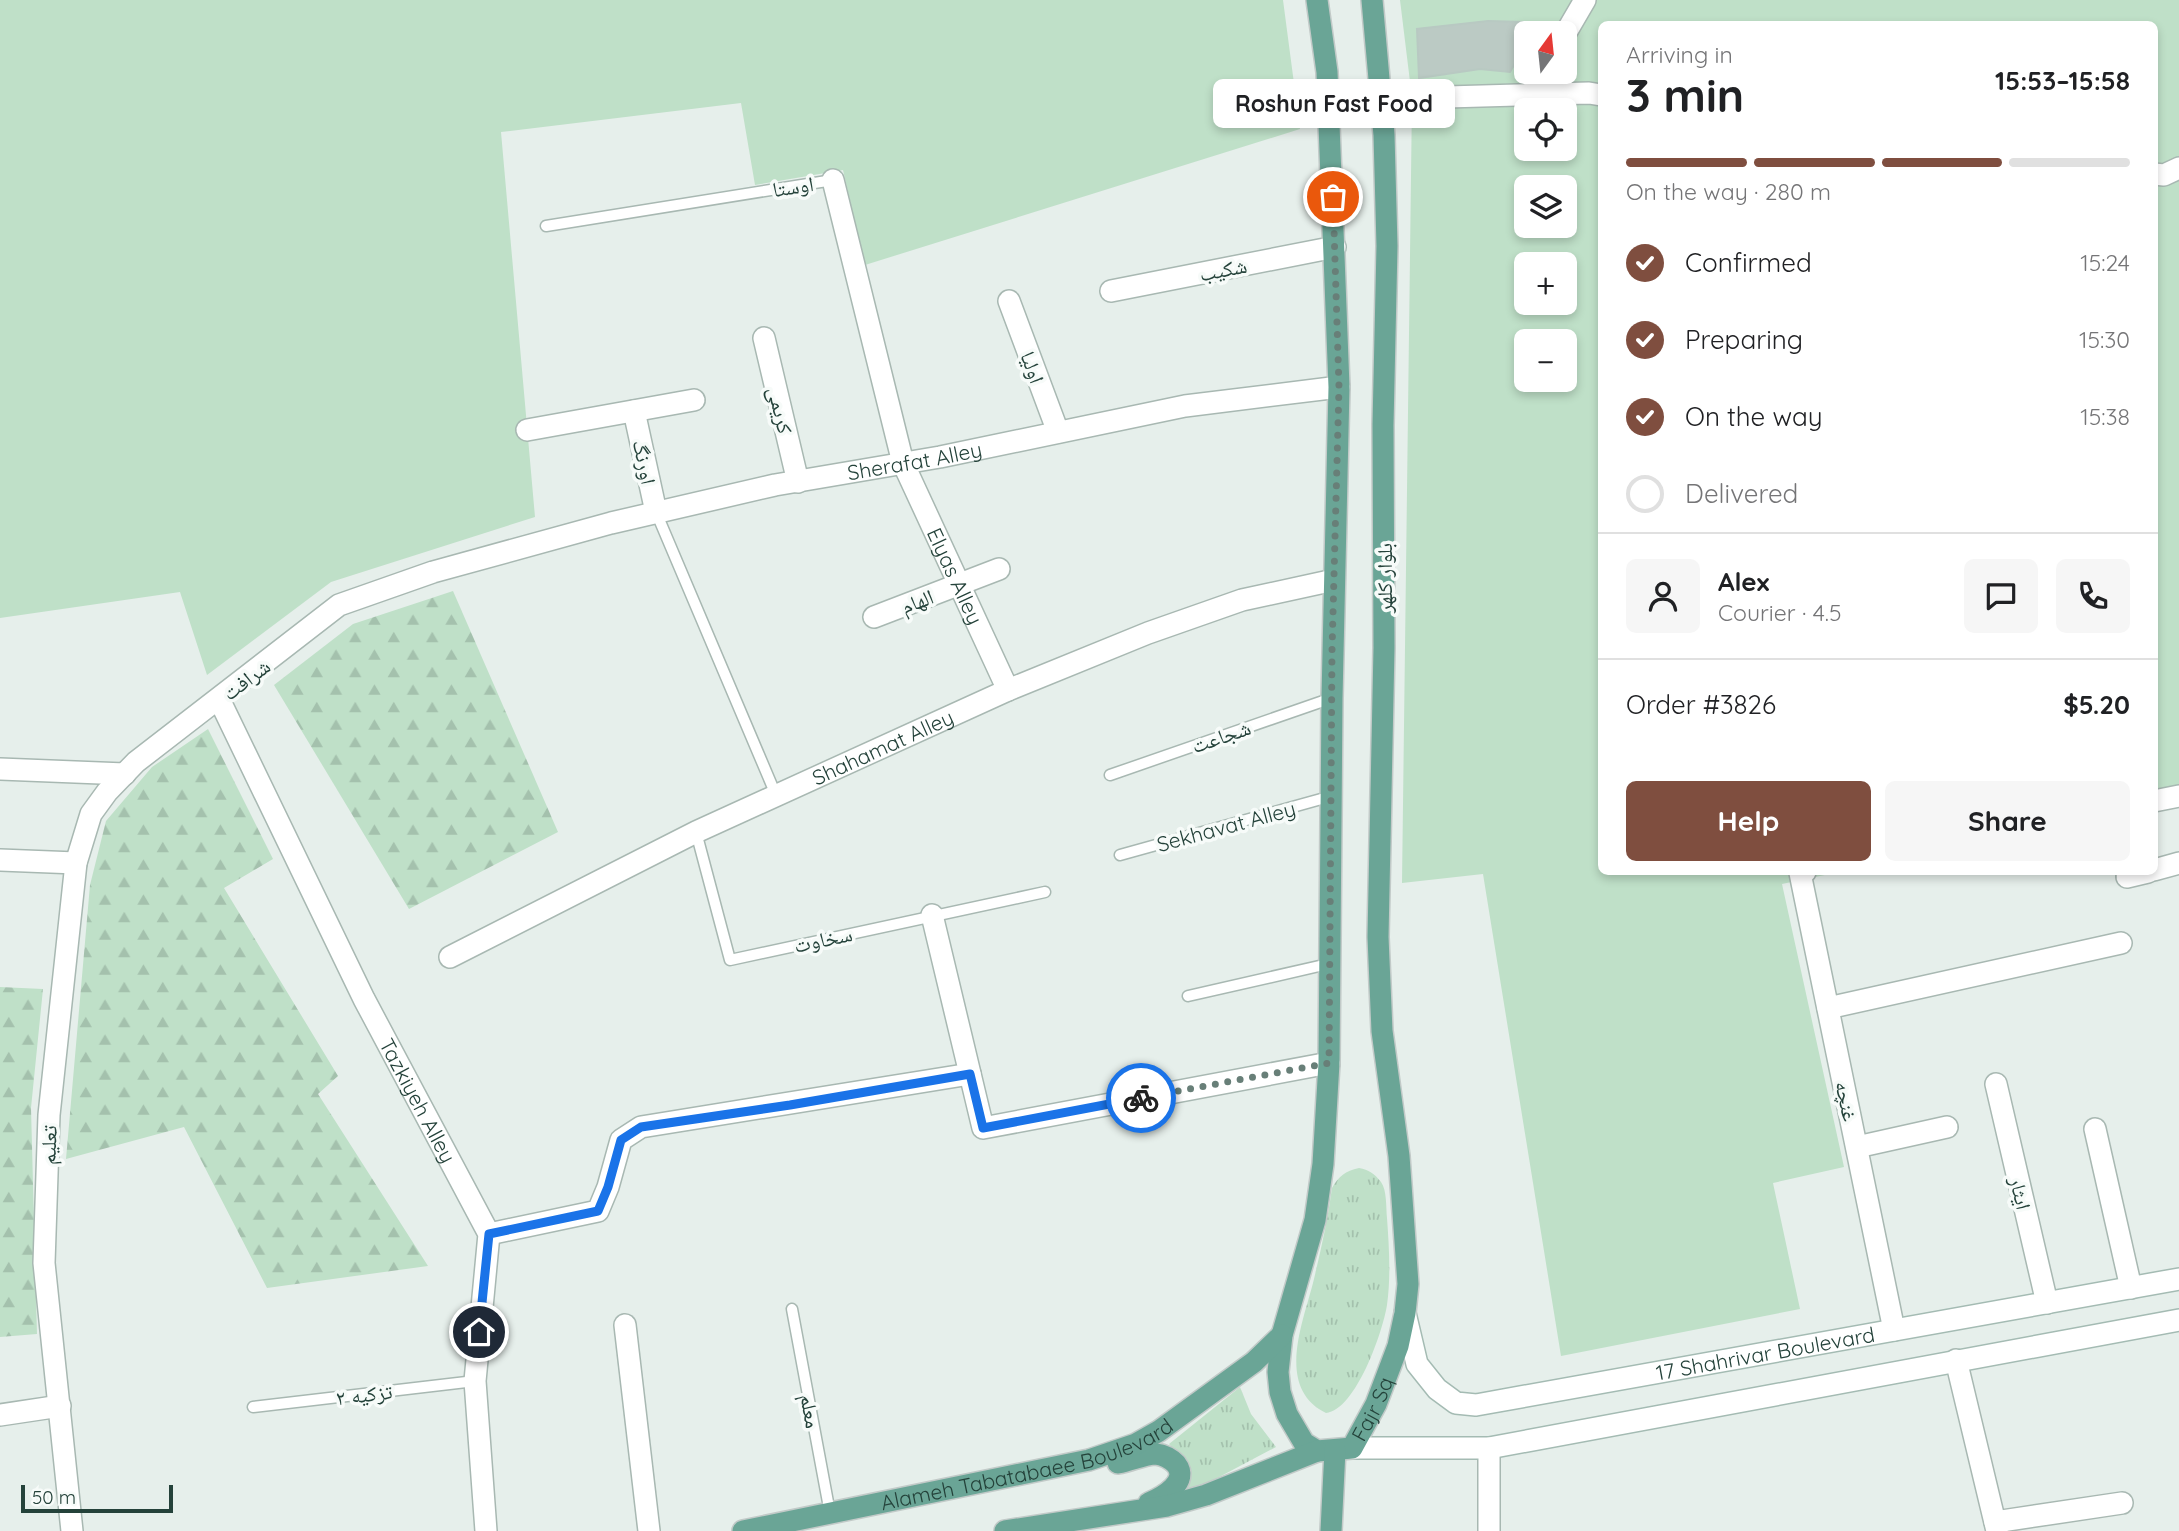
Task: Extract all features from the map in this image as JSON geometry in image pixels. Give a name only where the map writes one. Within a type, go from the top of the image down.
[{"type":"main road","points":[[1317,0],[1327,72],[1339,387],[1328,964],[1329,1063],[1315,1220],[1282,1335],[1278,1372],[1280,1392],[1287,1414],[1304,1443],[1334,1450]]},
{"type":"main road","name":"بلوار کلهر","points":[[1372,0],[1382,103],[1387,246],[1383,425],[1384,648],[1378,937],[1382,1031],[1399,1156]]},
{"type":"main road","name":"Fajr Sq","points":[[1334,1450],[1384,1387],[1398,1346],[1408,1284],[1399,1156]]},
{"type":"main road","name":"Alameh Tabatabaee Boulevard","points":[[743,1531],[1089,1460],[1136,1444],[1160,1431],[1254,1362],[1282,1335]]},
{"type":"main road","points":[[1005,1531],[1167,1506],[1334,1450]]},
{"type":"main road","points":[[1331,1531],[1334,1450]]},
{"type":"main road","points":[[1028,1472],[1108,1465],[1154,1454],[1169,1457],[1178,1467],[1180,1479],[1172,1490],[1128,1512]]},
{"type":"street","points":[[1573,21],[1585,0]]},
{"type":"street","points":[[1531,94],[1537,84]]},
{"type":"street","points":[[1382,103],[1412,98],[1598,95]]},
{"type":"street","name":"اوستا","points":[[833,180],[903,463]]},
{"type":"street","name":"شکیب","points":[[1111,292],[1335,247]]},
{"type":"street","name":"اولیا","points":[[1009,301],[1058,432]]},
{"type":"street","name":"کریمی","points":[[764,338],[797,482]]},
{"type":"street","name":"Sherafat Alley","points":[[656,512],[1185,406],[1339,387]]},
{"type":"street","points":[[527,430],[694,400]]},
{"type":"street","name":"اورنگ","points":[[634,411],[656,512]]},
{"type":"street","name":"Elyas Alley","points":[[903,463],[1008,690]]},
{"type":"street","name":"شرافت","points":[[124,774],[339,605],[492,554],[656,512]]},
{"type":"street","name":"الهام","points":[[874,617],[999,569]]},
{"type":"street","name":"Shahamat Alley","points":[[450,957],[696,832],[1008,690],[1148,633],[1231,604],[1334,580]]},
{"type":"street","name":"Tazkiyeh Alley","points":[[219,699],[364,999],[489,1234]]},
{"type":"street","points":[[0,769],[124,774]]},
{"type":"street","name":"تعلیم","points":[[72,1531],[44,1263],[49,1115],[76,863],[91,814],[124,774]]},
{"type":"street","points":[[2158,800],[2179,796]]},
{"type":"street","points":[[0,860],[76,863]]},
{"type":"street","points":[[2158,869],[2179,863]]},
{"type":"street","name":"غنچه","points":[[1804,875],[1894,1330]]},
{"type":"street","points":[[932,915],[983,1128],[1329,1063]]},
{"type":"street","points":[[1828,1008],[2121,943]]},
{"type":"street","points":[[485,1531],[474,1381],[489,1234],[598,1211],[608,1187],[621,1140],[641,1127],[970,1074]]},
{"type":"street","name":"ایثار","points":[[1996,1084],[2047,1303]]},
{"type":"street","points":[[1857,1147],[1947,1127]]},
{"type":"street","points":[[2095,1129],[2131,1288]]},
{"type":"street","name":"17 Shahrivar Boulevard","points":[[1405,1313],[1417,1364],[1437,1389],[1456,1403],[1476,1405],[2179,1279]]},
{"type":"street","name":"17 Shahrivar Boulevard","points":[[1334,1450],[1489,1448],[2179,1320]]},
{"type":"street","points":[[625,1325],[649,1531]]},
{"type":"street","points":[[1956,1360],[1996,1527],[2122,1503]]},
{"type":"street","points":[[0,1415],[60,1406]]},
{"type":"street","points":[[1489,1448],[1489,1531]]},
{"type":"lane","name":"اوستا","points":[[547,226],[833,180]]},
{"type":"lane","points":[[656,512],[776,795]]},
{"type":"lane","name":"شجاعت","points":[[1110,775],[1332,698]]},
{"type":"lane","name":"Sekhavat Alley","points":[[1120,855],[1332,796]]},
{"type":"lane","name":"سخاوت","points":[[696,832],[730,960],[1045,892]]},
{"type":"lane","points":[[1188,996],[1328,964]]},
{"type":"lane","name":"معلم","points":[[792,1309],[830,1513]]},
{"type":"lane","name":"تزکیه ۲","points":[[253,1407],[474,1381]]},
{"type":"green space","points":[[0,0],[1283,0],[1300,129],[865,265],[843,170],[755,185],[741,103],[501,132],[535,517],[331,582],[207,675],[180,592],[0,618]]},
{"type":"green space","points":[[1400,0],[2179,0],[2179,797],[2158,801],[2158,21],[1598,21],[1598,875],[1825,875],[1782,884],[1844,1167],[1773,1183],[1800,1309],[1561,1356],[1483,874],[1402,883],[1412,98]]},
{"type":"green space","points":[[453,591],[558,832],[409,909],[274,685],[353,624]]},
{"type":"green space","points":[[208,729],[273,859],[224,888],[338,1076],[318,1094],[428,1266],[267,1288],[184,1127],[66,1159],[90,885],[106,821],[152,767]]},
{"type":"green space","points":[[0,987],[43,989],[31,1108],[37,1334],[0,1337]]},
{"type":"green space","points":[[1359,1168],[1374,1174],[1384,1190],[1389,1261],[1387,1305],[1374,1350],[1357,1384],[1348,1399],[1337,1409],[1326,1413],[1310,1402],[1301,1387],[1297,1352],[1322,1245],[1332,1188],[1343,1175]]},
{"type":"green space","points":[[1240,1387],[1251,1414],[1276,1447],[1189,1493],[1184,1467],[1169,1444]]},
{"type":"building","points":[[1488,21],[1514,22],[1514,65],[1510,72],[1480,69],[1419,78],[1417,29]]},
{"type":"way so far","points":[[1141,1098],[1329,1063],[1332,651],[1339,387],[1333,197]]},
{"type":"place","name":"Roshun Fast Food","points":[[1333,197]]},
{"type":"route","points":[[479,1332],[489,1234],[598,1211],[608,1187],[621,1140],[641,1127],[970,1074],[983,1128],[1141,1098]]}]
